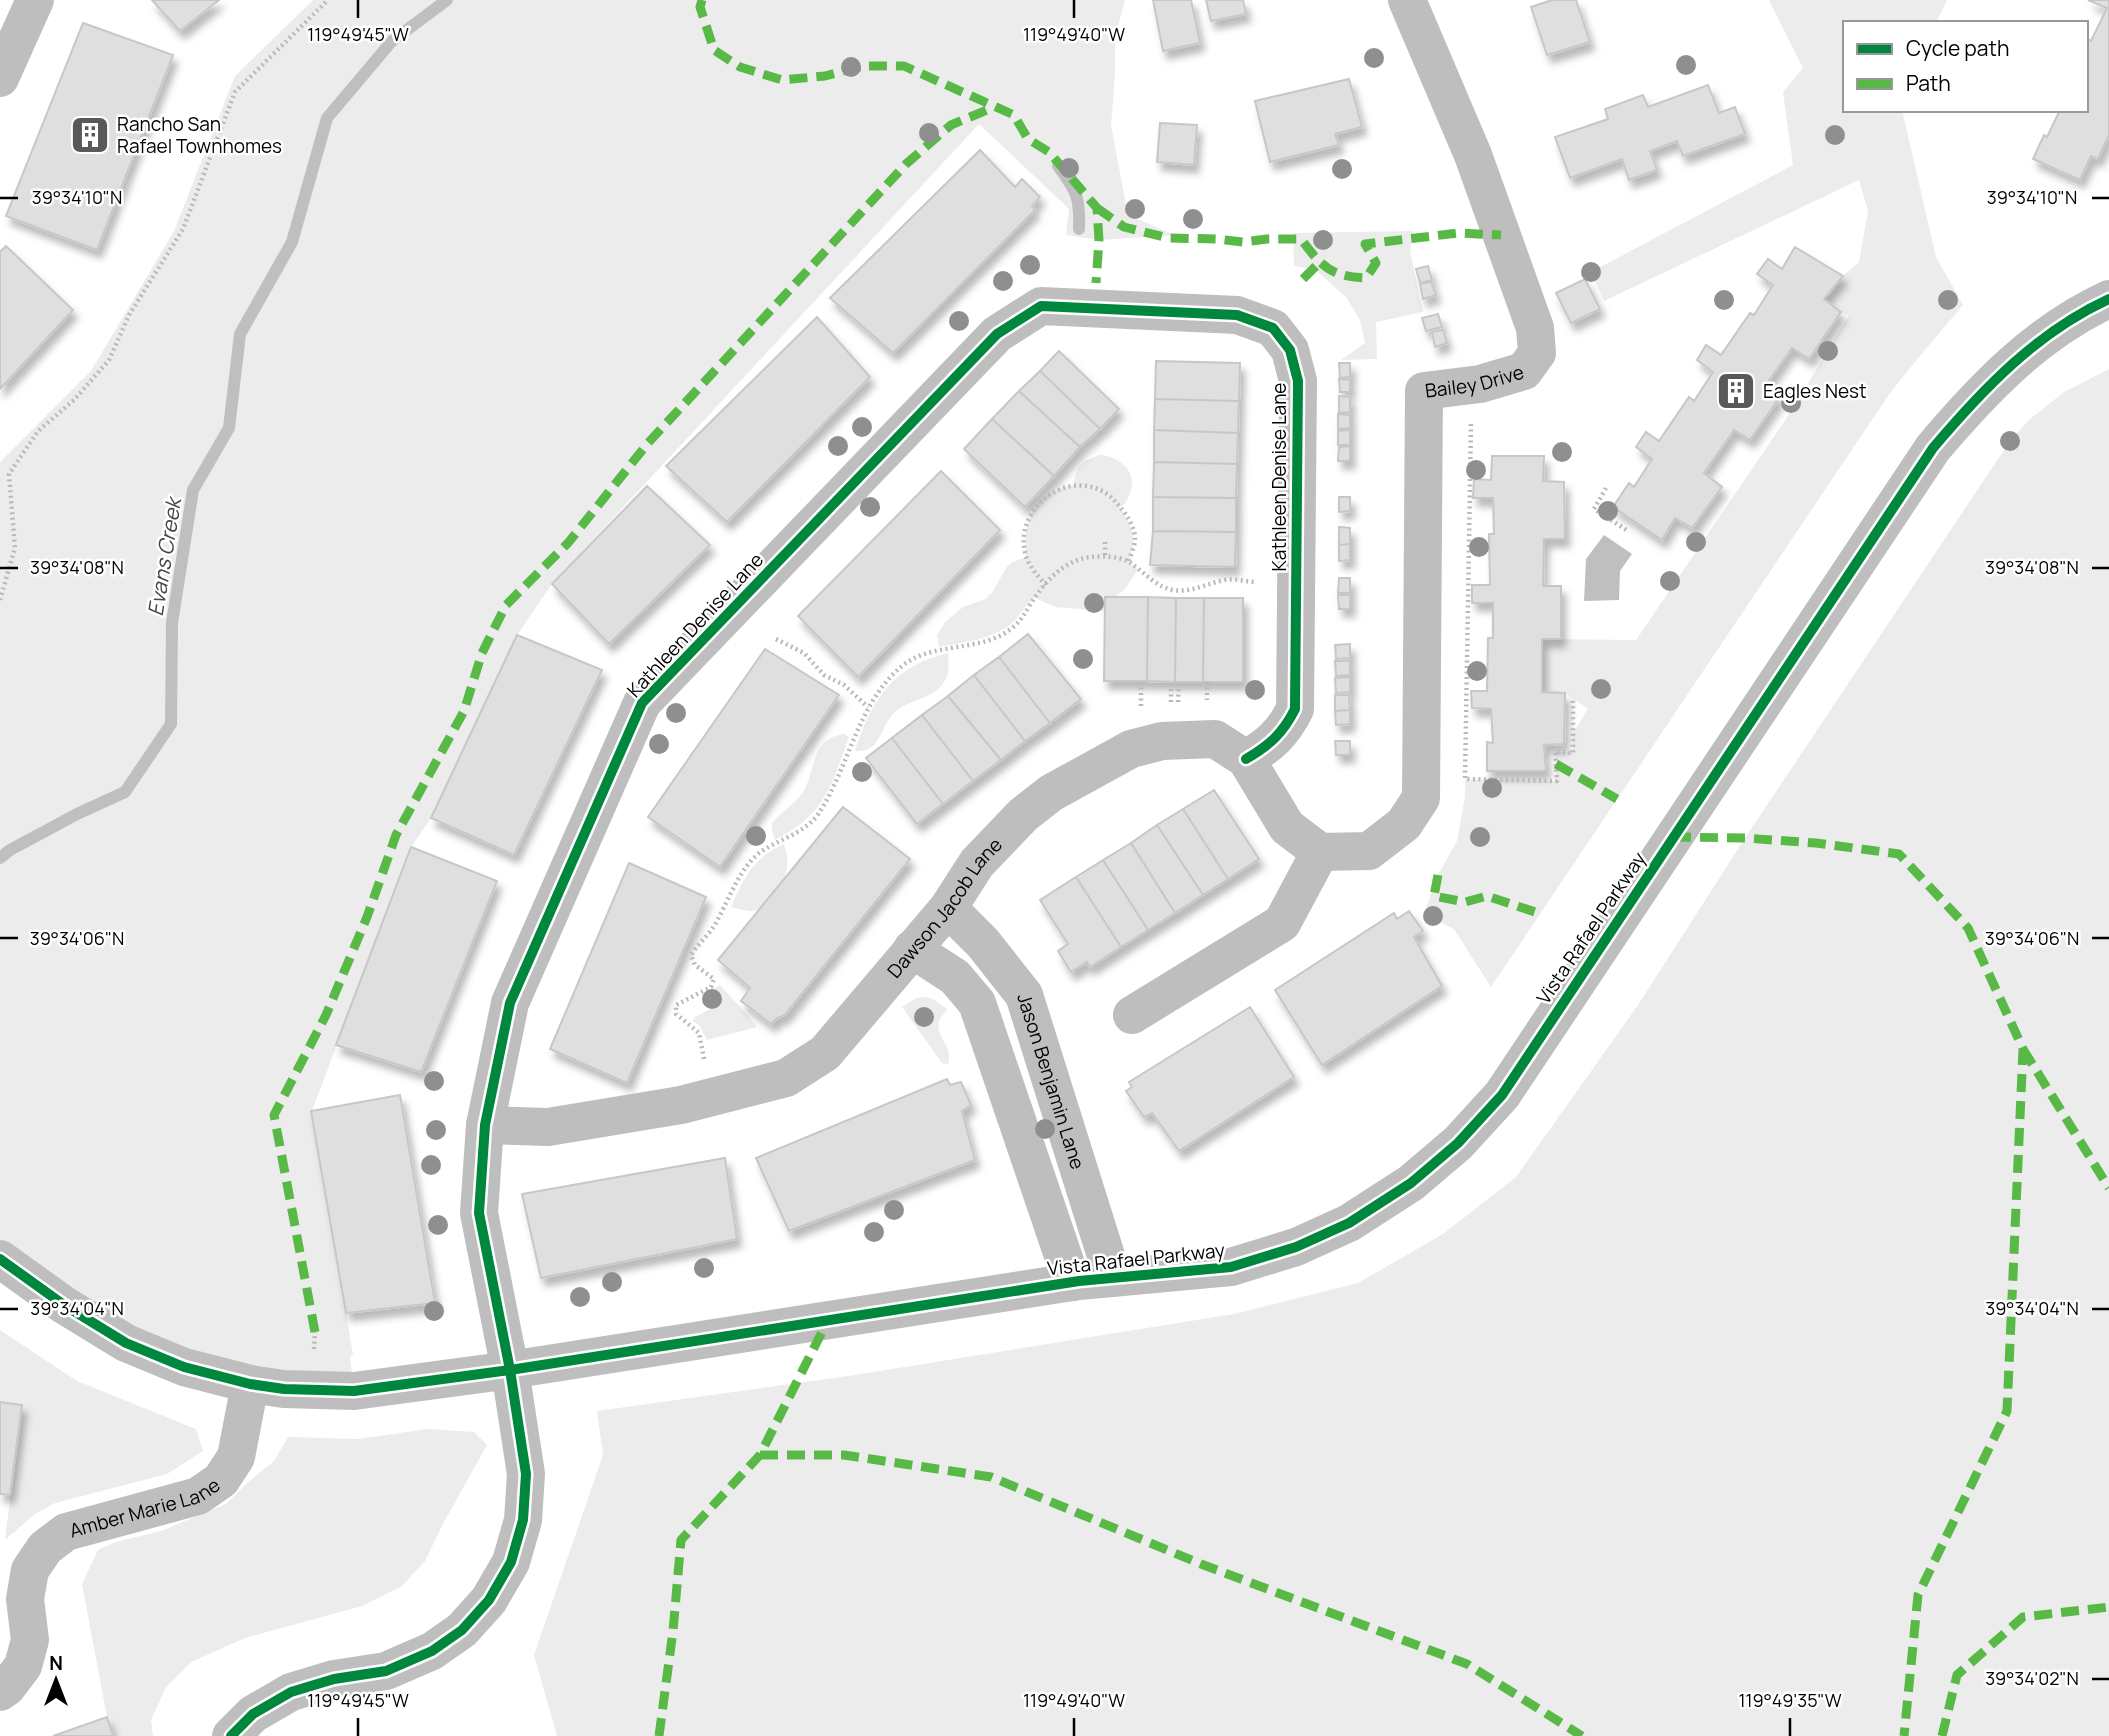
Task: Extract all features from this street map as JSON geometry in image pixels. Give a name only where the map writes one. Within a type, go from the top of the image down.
[{"type":"street","points":[[0,78],[35,0]]},
{"type":"street","name":"Bailey Drive","points":[[1321,852],[1369,851],[1404,824],[1421,798],[1424,391],[1480,384],[1524,371],[1537,353],[1535,328],[1473,155],[1407,0]]},
{"type":"street","name":"Vista Rafael Parkway","points":[[0,1259],[64,1305],[126,1343],[184,1367],[250,1384],[354,1391],[510,1370],[1072,1282],[1231,1266],[1296,1247],[1349,1223],[1401,1190],[1458,1143],[1502,1095],[1933,448],[1971,403],[2032,345],[2091,307],[2109,299]]},
{"type":"street","name":"Kathleen Denise Lane","points":[[231,1736],[253,1714],[291,1692],[334,1679],[386,1671],[432,1651],[462,1630],[489,1600],[511,1562],[523,1521],[526,1474],[510,1370],[479,1213],[485,1125],[510,1003],[642,703],[996,334],[1041,306],[1237,315],[1273,328],[1290,350],[1298,381],[1295,709],[1287,725],[1266,747],[1246,759]]},
{"type":"street","name":"Dawson Jacob Lane","points":[[485,1125],[548,1127],[681,1105],[786,1078],[825,1053],[947,908],[977,863],[1023,815],[1051,793],[1131,749],[1162,741],[1215,739],[1246,759],[1287,827],[1321,852]]},
{"type":"street","points":[[1132,1015],[1282,923],[1321,852]]},
{"type":"street","name":"Jason Benjamin Lane","points":[[947,908],[983,943],[1024,995],[1113,1278]]},
{"type":"street","name":"Jason Benjamin Lane","points":[[912,949],[955,977],[977,1003],[1072,1282]]},
{"type":"street","name":"Amber Marie Lane","points":[[0,1692],[23,1666],[30,1640],[13,1596],[45,1548],[66,1532],[198,1496],[221,1480],[236,1457],[250,1384]]},
{"type":"path","points":[[0,600],[15,548],[9,474],[38,431],[74,400],[109,360],[129,315],[183,229],[235,92],[328,0]]},
{"type":"path","points":[[1472,385],[1465,779],[1557,781],[1555,752],[1573,753],[1573,698]]},
{"type":"path","points":[[1046,585],[1026,557],[1024,539],[1027,520],[1039,502],[1054,491],[1071,485],[1091,487],[1113,497],[1133,530],[1135,541],[1129,562]]},
{"type":"path","points":[[1606,488],[1594,509],[1628,531]]},
{"type":"path","points":[[1105,542],[1105,557]]},
{"type":"path","points":[[705,1064],[699,1033],[676,1014],[676,1005],[711,987],[714,979],[695,965],[691,955],[723,913],[741,875],[757,855],[799,831],[818,815],[843,768],[868,707],[885,683],[904,664],[927,654],[988,639],[1008,631],[1020,621],[1054,574],[1074,561],[1091,557],[1114,557],[1129,562],[1170,589],[1191,591],[1228,579],[1268,581]]},
{"type":"path","points":[[776,639],[804,653],[824,675],[844,685],[868,707]]},
{"type":"path","points":[[1131,707],[1141,708],[1142,683]]},
{"type":"path","points":[[314,1357],[315,1332]]},
{"type":"shaded area","points":[[313,0],[1125,0],[1115,37],[1111,125],[1128,215],[1175,235],[1099,240],[1066,235],[1069,209],[979,124],[552,584],[517,635],[431,818],[411,847],[312,1111],[353,1355],[350,1356],[354,1391],[250,1384],[0,1259],[0,462],[91,371],[174,231],[235,76]]},
{"type":"shaded area","points":[[1769,0],[1947,0],[1937,21],[1843,21],[1843,112],[1902,112],[1936,257],[1963,305],[1890,393],[1491,987],[1454,929],[1441,923],[1426,908],[1438,875],[1457,841],[1465,797],[1465,779],[1556,781],[1555,752],[1573,752],[1573,733],[1588,709],[1565,693],[1542,692],[1542,639],[1636,640],[1792,410],[1849,315],[1824,299],[1859,262],[1868,211],[1859,180],[1604,301],[1591,272],[1793,165],[1783,92],[1803,68]]},
{"type":"shaded area","points":[[1414,231],[1410,251],[1423,312],[1376,322],[1377,359],[1341,360],[1365,343],[1360,320],[1346,297],[1314,269],[1294,266],[1293,233]]},
{"type":"shaded area","points":[[2109,369],[2109,1736],[557,1736],[534,1655],[603,1455],[597,1411],[855,1375],[1234,1314],[1358,1283],[1443,1234],[1516,1177],[1638,1005],[1745,838],[2010,441],[2030,419],[2064,392]]},
{"type":"shaded area","points":[[1100,455],[1121,462],[1132,479],[1130,494],[1120,507],[1133,533],[1129,562],[1138,569],[1125,589],[1115,597],[1105,597],[1105,611],[1055,607],[1035,598],[1013,622],[997,633],[939,647],[937,635],[946,621],[963,607],[986,599],[1006,568],[1026,557],[1026,531],[1034,510],[1041,501],[1049,494],[1074,485],[1081,465]]},
{"type":"shaded area","points":[[1604,535],[1632,554],[1620,571],[1619,600],[1584,601],[1586,559]]},
{"type":"shaded area","points":[[948,653],[948,674],[942,685],[932,694],[895,712],[870,748],[855,751],[869,716],[887,688],[913,667]]},
{"type":"shaded area","points":[[844,734],[849,737],[824,798],[805,820],[775,840],[772,823],[803,792],[819,749],[833,737]]},
{"type":"shaded area","points":[[784,844],[787,869],[773,895],[754,911],[731,907],[740,886],[757,862]]},
{"type":"shaded area","points":[[720,985],[757,1027],[707,1040],[699,1025],[693,1021],[695,1017],[710,1009],[712,999],[707,993]]},
{"type":"shaded area","points":[[916,998],[933,999],[947,1009],[938,1025],[949,1051],[948,1064],[942,1063],[902,1007]]},
{"type":"shaded area","points":[[0,1330],[77,1381],[196,1429],[203,1451],[167,1474],[55,1503],[35,1514],[5,1540],[22,1405],[0,1401]]},
{"type":"shaded area","points":[[428,1429],[474,1432],[487,1445],[425,1561],[402,1586],[362,1606],[245,1638],[191,1662],[166,1687],[151,1720],[153,1736],[113,1736],[82,1584],[98,1550],[116,1542],[161,1531],[226,1504],[274,1461],[288,1437],[358,1439]]},
{"type":"building","points":[[152,0],[219,0],[180,31]]},
{"type":"building","points":[[1153,0],[1191,0],[1200,43],[1163,51]]},
{"type":"building","points":[[1206,0],[1243,0],[1246,14],[1211,21]]},
{"type":"building","points":[[1552,0],[1576,0],[1590,42],[1547,55],[1531,7]]},
{"type":"building","points":[[2088,0],[2109,0],[2109,135],[2098,159],[2091,156],[2080,180],[2033,159],[2059,112],[2088,112],[2088,39],[2091,41],[2107,8]]},
{"type":"building","name":"Rancho San Rafael Townhomes","points":[[83,23],[173,55],[97,250],[6,216]]},
{"type":"building","points":[[1349,79],[1362,127],[1335,134],[1339,145],[1270,162],[1255,101]]},
{"type":"building","points":[[1708,85],[1719,113],[1735,107],[1745,134],[1683,156],[1677,141],[1650,151],[1657,170],[1629,180],[1622,159],[1570,178],[1555,137],[1608,119],[1605,109],[1643,95],[1648,107]]},
{"type":"building","points":[[1160,123],[1197,125],[1194,165],[1157,162]]},
{"type":"building","points":[[980,150],[1015,187],[1022,179],[1040,197],[1032,206],[1035,210],[893,353],[830,298]]},
{"type":"building","points":[[6,246],[73,310],[0,389],[0,252]]},
{"type":"building","name":"Eagles Nest","points":[[1795,247],[1843,276],[1824,299],[1841,312],[1809,359],[1792,348],[1765,386],[1780,397],[1750,440],[1734,430],[1704,473],[1722,487],[1692,528],[1675,518],[1662,540],[1613,507],[1629,483],[1634,487],[1652,459],[1636,447],[1646,432],[1659,441],[1689,397],[1694,401],[1713,372],[1697,360],[1706,345],[1721,355],[1750,313],[1754,315],[1773,285],[1757,274],[1768,259],[1782,269]]},
{"type":"building","points":[[1428,266],[1432,280],[1420,283],[1416,269]]},
{"type":"building","points":[[1585,279],[1600,309],[1571,323],[1556,293]]},
{"type":"building","points":[[1431,282],[1436,295],[1423,299],[1420,284]]},
{"type":"building","points":[[1438,314],[1442,327],[1426,331],[1422,318]]},
{"type":"building","points":[[817,317],[870,377],[727,522],[666,466]]},
{"type":"building","points":[[1443,330],[1447,343],[1435,347],[1432,332]]},
{"type":"building","points":[[1059,351],[1119,409],[1100,429],[1040,371]]},
{"type":"building","points":[[1156,361],[1240,363],[1239,401],[1155,399]]},
{"type":"building","points":[[1339,363],[1350,363],[1350,377],[1340,378]]},
{"type":"building","points":[[1040,371],[1100,429],[1080,447],[1019,391]]},
{"type":"building","points":[[1339,379],[1350,380],[1350,392],[1340,392]]},
{"type":"building","points":[[1019,391],[1080,447],[1054,476],[992,419]]},
{"type":"building","points":[[1339,396],[1350,397],[1350,412],[1339,413]]},
{"type":"building","points":[[1155,399],[1239,401],[1238,433],[1154,430]]},
{"type":"building","points":[[1338,414],[1350,415],[1350,428],[1338,429]]},
{"type":"building","points":[[992,419],[1054,476],[1025,507],[964,449]]},
{"type":"building","points":[[1154,430],[1238,433],[1237,464],[1154,462]]},
{"type":"building","points":[[1350,430],[1350,445],[1338,445],[1338,431]]},
{"type":"building","points":[[1350,446],[1350,461],[1338,461],[1339,447]]},
{"type":"building","points":[[1492,456],[1544,456],[1543,481],[1564,482],[1565,539],[1544,539],[1543,586],[1561,586],[1561,639],[1542,639],[1542,692],[1565,693],[1564,744],[1544,745],[1546,771],[1487,771],[1487,742],[1493,743],[1491,709],[1472,708],[1471,691],[1487,691],[1488,638],[1493,638],[1493,603],[1472,603],[1472,585],[1490,585],[1489,534],[1494,534],[1493,498],[1473,498],[1474,479],[1491,480]]},
{"type":"building","points":[[1154,462],[1237,464],[1236,498],[1153,497]]},
{"type":"building","points":[[941,471],[1000,530],[858,677],[798,616]]},
{"type":"building","points":[[647,486],[710,545],[609,644],[552,584]]},
{"type":"building","points":[[1153,497],[1236,498],[1236,532],[1153,531]]},
{"type":"building","points":[[1339,497],[1350,497],[1350,511],[1339,512]]},
{"type":"building","points":[[1339,527],[1350,528],[1350,544],[1339,545]]},
{"type":"building","points":[[1153,531],[1236,532],[1235,567],[1150,565]]},
{"type":"building","points":[[1350,544],[1350,560],[1339,561],[1339,545]]},
{"type":"building","points":[[1339,578],[1350,578],[1350,593],[1338,593]]},
{"type":"building","points":[[1338,595],[1350,595],[1350,609],[1339,609]]},
{"type":"building","points":[[1105,597],[1148,597],[1147,681],[1104,681]]},
{"type":"building","points":[[1148,597],[1176,598],[1175,682],[1147,681]]},
{"type":"building","points":[[1176,598],[1204,598],[1203,682],[1175,682]]},
{"type":"building","points":[[1204,598],[1243,598],[1243,682],[1203,682]]},
{"type":"building","points":[[1028,634],[1081,699],[1050,723],[999,657]]},
{"type":"building","points":[[517,635],[602,670],[514,855],[431,818]]},
{"type":"building","points":[[1350,644],[1350,658],[1336,659],[1335,645]]},
{"type":"building","points":[[765,649],[839,695],[720,867],[648,817]]},
{"type":"building","points":[[999,657],[1050,723],[1025,741],[974,675]]},
{"type":"building","points":[[1335,661],[1350,661],[1350,675],[1336,676]]},
{"type":"building","points":[[974,675],[1025,741],[1001,760],[948,696]]},
{"type":"building","points":[[1350,677],[1350,692],[1336,693],[1335,678]]},
{"type":"building","points":[[1335,695],[1349,695],[1350,710],[1335,711]]},
{"type":"building","points":[[948,696],[1001,760],[973,781],[922,715]]},
{"type":"building","points":[[1350,710],[1350,724],[1336,725],[1335,711]]},
{"type":"building","points":[[922,715],[973,781],[943,804],[892,738]]},
{"type":"building","points":[[892,738],[943,804],[917,824],[866,758]]},
{"type":"building","points":[[1335,741],[1350,741],[1350,755],[1336,755]]},
{"type":"building","points":[[1214,790],[1259,859],[1228,879],[1183,809]]},
{"type":"building","points":[[843,807],[910,859],[785,1015],[771,1024],[741,1001],[750,988],[718,960]]},
{"type":"building","points":[[1183,809],[1228,879],[1203,895],[1157,825]]},
{"type":"building","points":[[1157,825],[1203,895],[1175,913],[1131,843]]},
{"type":"building","points":[[1131,843],[1175,913],[1148,930],[1103,860]]},
{"type":"building","points":[[411,847],[497,881],[421,1072],[336,1045]]},
{"type":"building","points":[[1103,860],[1148,930],[1121,947],[1076,877]]},
{"type":"building","points":[[629,863],[706,897],[627,1083],[550,1049]]},
{"type":"building","points":[[1076,877],[1121,947],[1090,967],[1087,962],[1071,972],[1058,951],[1068,944],[1040,900]]},
{"type":"building","points":[[1409,911],[1423,931],[1414,937],[1442,986],[1322,1065],[1275,990],[1394,913],[1397,919]]},
{"type":"building","points":[[1250,1007],[1294,1077],[1179,1151],[1152,1113],[1144,1117],[1126,1091],[1132,1087],[1129,1082]]},
{"type":"building","points":[[947,1079],[950,1085],[961,1082],[971,1105],[962,1111],[975,1160],[789,1231],[756,1158]]},
{"type":"building","points":[[400,1095],[435,1303],[346,1313],[311,1111]]},
{"type":"building","points":[[725,1158],[737,1239],[541,1278],[522,1194]]},
{"type":"building","points":[[0,1402],[22,1405],[10,1495],[0,1494]]},
{"type":"building","points":[[107,1717],[113,1736],[53,1736]]},
{"type":"waterway","name":"Evans Creek","points":[[0,858],[77,814],[125,792],[171,724],[172,623],[193,490],[229,428],[240,334],[292,242],[327,118],[392,41],[447,0]]},
{"type":"waterway","points":[[1058,166],[1076,195],[1079,229]]},
{"type":"marked path","points":[[702,0],[700,7],[714,50],[740,67],[782,80],[825,76],[862,66],[904,66],[1014,115],[1028,139],[1049,152],[1097,208],[1099,240],[1096,283]]},
{"type":"marked path","points":[[315,1332],[274,1115],[326,1015],[367,917],[396,835],[464,711],[482,653],[506,605],[568,543],[648,443],[906,164],[951,125],[994,107]]},
{"type":"marked path","points":[[1097,208],[1124,227],[1168,238],[1243,242],[1301,239],[1328,268],[1344,275],[1366,278],[1376,263],[1365,244],[1458,233],[1501,235]]},
{"type":"marked path","points":[[1303,279],[1319,263]]},
{"type":"marked path","points":[[1556,764],[1617,799]]},
{"type":"marked path","points":[[1673,837],[1816,843],[1899,854],[1968,928],[2023,1049],[2007,1411],[1918,1595],[1904,1736]]},
{"type":"marked path","points":[[1438,875],[1434,896],[1465,902],[1487,896],[1541,914]]},
{"type":"marked path","points":[[2023,1049],[2109,1188]]},
{"type":"marked path","points":[[659,1736],[673,1631],[681,1540],[760,1455],[828,1320]]},
{"type":"marked path","points":[[760,1455],[844,1455],[991,1477],[1201,1564],[1467,1664],[1582,1736]]},
{"type":"marked path","points":[[1942,1736],[1957,1675],[2023,1617],[2109,1607]]},
{"type":"cycle path","points":[[0,1259],[64,1305],[126,1343],[184,1367],[250,1384],[284,1389],[354,1391],[510,1370],[1079,1281],[1231,1267],[1296,1247],[1349,1223],[1411,1183],[1458,1143],[1502,1095],[1933,448],[1971,404],[2035,345],[2083,312],[2109,299]]},
{"type":"cycle path","points":[[231,1736],[253,1714],[291,1692],[334,1679],[386,1671],[432,1651],[462,1630],[489,1600],[511,1562],[523,1520],[526,1474],[510,1370],[479,1213],[485,1125],[510,1003],[642,703],[997,334],[1041,306],[1237,315],[1273,328],[1290,350],[1298,381],[1295,709],[1275,738],[1246,759]]},
{"type":"place","name":"Rancho San Rafael Townhomes","points":[[90,135]]},
{"type":"place","name":"Eagles Nest","points":[[1736,391]]}]
